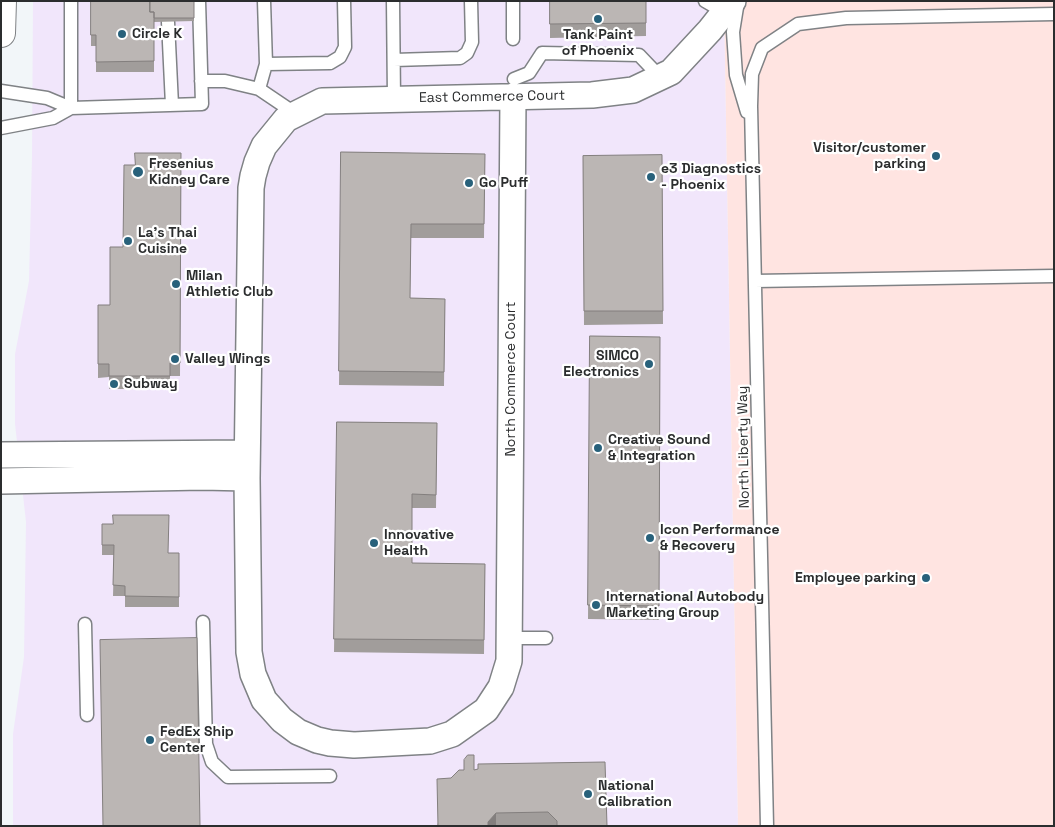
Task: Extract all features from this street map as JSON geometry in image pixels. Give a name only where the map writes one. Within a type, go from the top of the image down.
[{"type":"main road","points":[[1,33],[2,1]]},
{"type":"street","name":"East Commerce Court","points":[[247,453],[251,188],[257,162],[264,146],[286,119],[322,101],[394,99],[513,81],[592,95],[633,90],[671,72],[710,30],[725,4]]},
{"type":"street","name":"North Commerce Court","points":[[509,650],[513,81]]},
{"type":"street","points":[[1,454],[247,453],[249,652],[253,674],[264,700],[282,720],[298,732],[317,740],[354,745],[430,741],[452,734],[486,710],[501,687],[509,650]]},
{"type":"street","points":[[1,481],[30,479],[246,478]]},
{"type":"lane","points":[[71,1],[71,108]]},
{"type":"lane","points":[[1,91],[47,98],[71,108],[202,104],[199,1]]},
{"type":"lane","points":[[259,89],[266,64],[264,1]]},
{"type":"lane","points":[[266,64],[330,63],[340,57],[345,47],[344,1]]},
{"type":"lane","points":[[393,1],[394,99]]},
{"type":"lane","points":[[394,60],[460,58],[467,53],[472,42],[471,1]]},
{"type":"lane","points":[[513,1],[513,39]]},
{"type":"lane","name":"North Liberty Way","points":[[725,4],[733,32],[736,75],[752,128]]},
{"type":"lane","name":"North Liberty Way","points":[[767,826],[752,74],[762,48],[798,24],[846,18],[1054,14]]},
{"type":"lane","points":[[168,22],[172,105]]},
{"type":"lane","points":[[513,81],[529,73],[542,53],[639,55],[660,77]]},
{"type":"lane","points":[[201,80],[225,81],[259,89],[296,114]]},
{"type":"lane","points":[[1,128],[54,118],[71,108]]},
{"type":"lane","points":[[755,281],[1054,276]]},
{"type":"lane","points":[[204,622],[206,744],[212,762],[228,777],[330,776]]},
{"type":"lane","points":[[85,624],[87,715]]},
{"type":"lane","points":[[509,650],[546,638]]},
{"type":"shaded area","points":[[33,1],[724,1],[738,826],[13,826],[13,734],[24,657],[26,522],[15,424],[15,354],[29,281]]},
{"type":"shaded area","points":[[724,1],[1054,1],[1054,826],[738,826]]},
{"type":"building","name":"Circle K","points":[[91,1],[150,1],[150,12],[154,12],[154,61],[96,62],[96,35],[91,35]]},
{"type":"building","points":[[150,1],[194,1],[194,18],[154,18],[154,12],[150,12]]},
{"type":"building","name":"Tank Paint of Phoenix","points":[[550,1],[646,1],[646,23],[550,24]]},
{"type":"building","points":[[341,152],[485,154],[484,224],[411,224],[410,298],[445,299],[444,372],[339,371]]},
{"type":"building","points":[[135,153],[181,153],[180,363],[170,363],[170,376],[109,376],[109,364],[98,364],[98,305],[110,305],[110,247],[123,247],[124,165],[135,165]]},
{"type":"building","points":[[662,155],[663,311],[584,311],[583,156]]},
{"type":"building","points":[[590,336],[660,337],[659,606],[588,605]]},
{"type":"building","name":"Innovative Health","points":[[337,422],[437,423],[436,495],[412,494],[412,563],[485,564],[484,640],[334,639]]},
{"type":"building","points":[[113,515],[169,515],[168,553],[179,553],[179,597],[125,596],[125,586],[113,585],[114,545],[102,545],[102,524],[113,524]]},
{"type":"building","name":"FedEx Ship Center","points":[[197,638],[200,826],[103,826],[100,640]]},
{"type":"building","points":[[468,755],[474,755],[474,770],[478,769],[478,764],[605,762],[607,826],[557,826],[557,821],[548,812],[496,813],[488,822],[488,826],[438,826],[437,779],[451,778],[459,770],[464,770],[464,760]]},
{"type":"place","name":"Tank Paint of Phoenix","points":[[598,19]]},
{"type":"place","name":"Circle K","points":[[122,34]]},
{"type":"place","name":"Visitor/customer parking","points":[[936,156]]},
{"type":"place","name":"Fresenius Kidney Care","points":[[138,172]]},
{"type":"place","name":"e3 Diagnostics - Phoenix","points":[[651,177]]},
{"type":"place","name":"Go Puff","points":[[469,183]]},
{"type":"place","name":"La's Thai Cuisine","points":[[128,241]]},
{"type":"place","name":"Milan Athletic Club","points":[[176,284]]},
{"type":"place","name":"Valley Wings","points":[[175,359]]},
{"type":"place","name":"SIMCO Electronics","points":[[649,364]]},
{"type":"place","name":"Subway","points":[[114,384]]},
{"type":"place","name":"Creative Sound & Integration","points":[[598,448]]},
{"type":"place","name":"Icon Performance & Recovery","points":[[650,538]]},
{"type":"place","name":"Innovative Health","points":[[374,543]]},
{"type":"place","name":"Employee parking","points":[[926,578]]},
{"type":"place","name":"International Autobody Marketing Group","points":[[596,605]]},
{"type":"place","name":"FedEx Ship Center","points":[[150,740]]},
{"type":"place","name":"National Calibration","points":[[588,794]]}]
